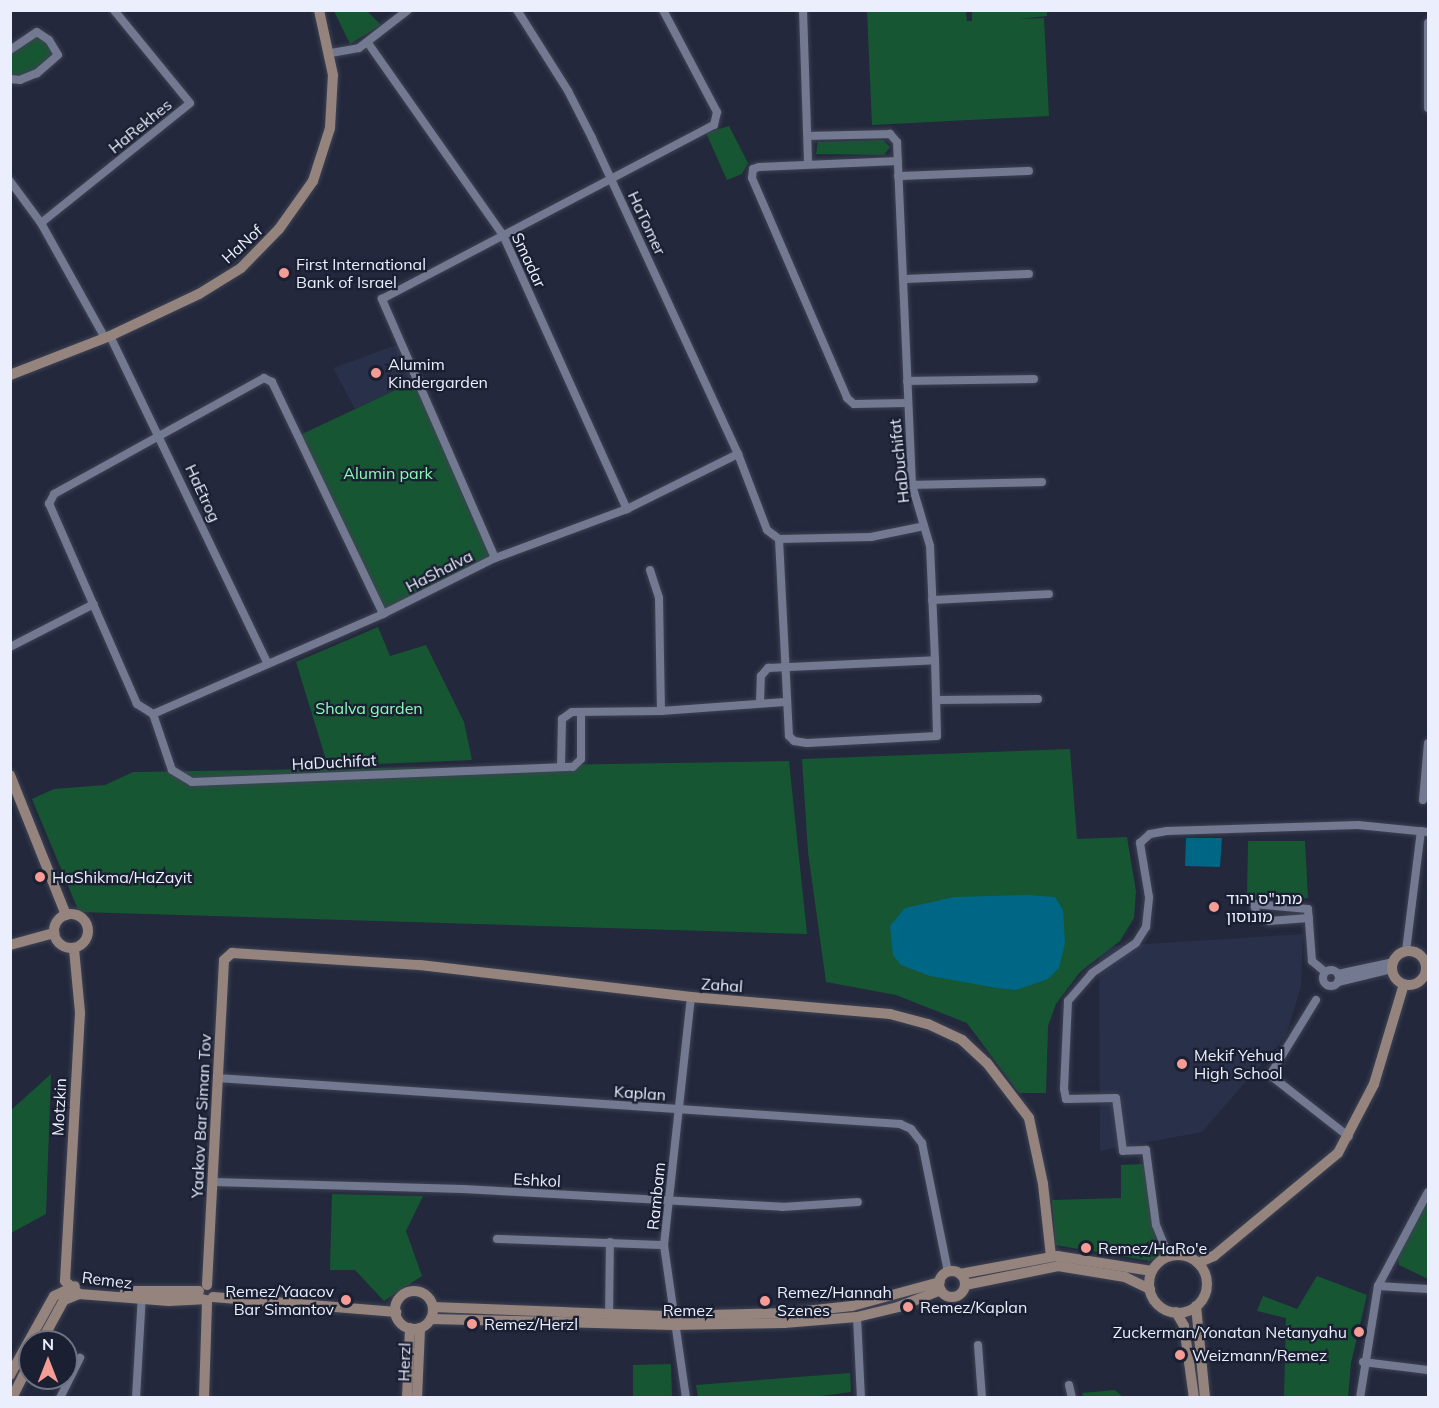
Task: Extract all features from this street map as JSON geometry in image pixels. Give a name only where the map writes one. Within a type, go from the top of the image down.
[{"type":"street","name":"HaRekhes","points":[[41,223],[190,103],[114,10]]},
{"type":"street","name":"HaNof","points":[[10,375],[108,337],[220,282],[279,229],[313,181],[324,153],[333,105],[331,53],[319,10]]},
{"type":"street","points":[[331,53],[368,43],[408,10]]},
{"type":"street","name":"HaTomer","points":[[517,10],[568,91],[612,179],[738,454],[767,530],[779,539]]},
{"type":"street","points":[[495,558],[382,299],[612,179],[718,120],[663,10]]},
{"type":"street","points":[[803,10],[808,163]]},
{"type":"street","points":[[1428,23],[1428,108]]},
{"type":"street","points":[[10,50],[37,32],[49,40],[58,55],[37,73],[20,80],[10,79]]},
{"type":"street","name":"Smadar","points":[[368,43],[503,235],[627,509]]},
{"type":"street","name":"HaDuchifat","points":[[785,702],[787,728],[794,741],[937,736],[930,546],[912,485],[897,142],[890,134],[807,136]]},
{"type":"street","points":[[898,161],[808,163],[759,167],[752,172],[753,183],[847,398],[854,404],[908,403]]},
{"type":"street","points":[[898,177],[1029,171]]},
{"type":"street","name":"HaEtrog","points":[[10,181],[41,223],[108,337],[162,437],[268,664]]},
{"type":"street","points":[[903,279],[1029,274]]},
{"type":"street","points":[[153,714],[137,704],[49,504],[54,494],[162,437],[264,378],[272,382],[383,614]]},
{"type":"street","points":[[907,381],[1034,379]]},
{"type":"street","name":"HaShalva","points":[[153,714],[383,614],[495,558],[627,509],[738,454]]},
{"type":"street","points":[[912,485],[1042,482]]},
{"type":"street","points":[[581,712],[581,759],[573,766],[561,767],[562,719],[581,712],[661,711],[760,702],[785,702],[779,539],[872,537],[924,526]]},
{"type":"street","points":[[650,570],[659,598],[661,711]]},
{"type":"street","points":[[932,600],[1049,594]]},
{"type":"street","points":[[10,647],[94,604]]},
{"type":"street","points":[[760,702],[763,671],[935,660]]},
{"type":"street","points":[[937,700],[1038,699]]},
{"type":"street","name":"HaDuchifat","points":[[153,714],[172,770],[192,782],[561,767]]},
{"type":"street","points":[[1423,800],[1428,743]]},
{"type":"street","points":[[10,775],[66,915]]},
{"type":"street","points":[[1169,1257],[1156,1225],[1146,1150],[1123,1151],[1116,1098],[1066,1099],[1063,1076],[1068,1001],[1092,973],[1136,943],[1146,927],[1149,897],[1140,843],[1150,834],[1167,831],[1358,825],[1425,831],[1406,951],[1392,965],[1338,978],[1326,985],[1322,979],[1325,972]]},
{"type":"street","points":[[1254,904],[1308,913],[1269,921],[1257,915],[1254,904]]},
{"type":"street","points":[[1308,913],[1312,961],[1325,972],[1338,978]]},
{"type":"street","points":[[66,915],[79,916],[88,927],[84,943],[74,949],[61,946],[54,933],[58,920],[66,915]]},
{"type":"street","points":[[10,945],[54,933]]},
{"type":"street","name":"Motzkin","points":[[64,1267],[80,1013],[74,949]]},
{"type":"street","points":[[1404,984],[1416,984],[1427,970],[1421,955],[1406,951]]},
{"type":"street","name":"Zahal","points":[[232,953],[420,965],[691,997],[890,1014],[928,1024],[962,1040],[987,1063],[1029,1118],[1043,1184],[1051,1257]]},
{"type":"street","name":"Yaakov Bar Siman Tov","points":[[204,1398],[206,1295],[224,960],[232,953]]},
{"type":"street","points":[[1198,1263],[1214,1256],[1338,1153],[1374,1084],[1404,984],[1392,965]]},
{"type":"street","name":"Rambam","points":[[686,1398],[673,1321],[664,1245],[691,997]]},
{"type":"street","points":[[1316,1000],[1270,1075],[1348,1137]]},
{"type":"street","name":"Kaplan","points":[[217,1078],[900,1124],[911,1129],[921,1143],[954,1273]]},
{"type":"street","name":"Eshkol","points":[[213,1182],[463,1189],[782,1207],[858,1202]]},
{"type":"street","points":[[1359,1398],[1363,1362],[1378,1286],[1428,1192]]},
{"type":"street","points":[[497,1239],[664,1245]]},
{"type":"street","points":[[609,1319],[610,1242]]},
{"type":"street","points":[[1150,1289],[1152,1271],[1169,1257],[1187,1256],[1198,1263],[1205,1273],[1206,1289],[1196,1306],[1205,1398]]},
{"type":"street","points":[[1205,1273],[1214,1256]]},
{"type":"street","points":[[1152,1271],[1051,1257],[954,1273],[940,1286],[955,1297],[965,1285],[1058,1266],[1125,1277],[1150,1289],[1161,1307],[1176,1312],[1196,1306]]},
{"type":"street","name":"Remez","points":[[64,1267],[75,1290],[142,1295],[206,1295],[396,1312]]},
{"type":"street","points":[[954,1273],[965,1285]]},
{"type":"street","name":"Remez","points":[[430,1319],[673,1321],[857,1317],[898,1307],[940,1286]]},
{"type":"street","name":"Remez","points":[[673,1321],[852,1306],[940,1286]]},
{"type":"street","points":[[1378,1286],[1428,1289]]},
{"type":"street","points":[[48,1330],[64,1300],[75,1290]]},
{"type":"street","points":[[10,1375],[54,1296],[75,1290]]},
{"type":"street","points":[[412,1291],[424,1294],[433,1307],[430,1319],[415,1328],[400,1322],[396,1312],[398,1301],[412,1291]]},
{"type":"street","points":[[136,1398],[142,1295]]},
{"type":"street","name":"Remez","points":[[433,1307],[609,1319]]},
{"type":"street","points":[[1176,1312],[1184,1326],[1194,1398]]},
{"type":"street","points":[[857,1317],[861,1398]]},
{"type":"street","name":"Herzl","points":[[407,1398],[415,1328]]},
{"type":"street","name":"Herzl","points":[[415,1328],[417,1398]]},
{"type":"street","points":[[978,1345],[982,1398]]},
{"type":"street","points":[[60,1398],[80,1358]]},
{"type":"street","points":[[1363,1362],[1428,1370]]},
{"type":"street","points":[[1069,1385],[1072,1398]]},
{"type":"shaded area","name":"Alumim Kindergarden","points":[[402,343],[419,379],[355,409],[333,368]]},
{"type":"shaded area","points":[[1186,838],[1222,838],[1220,867],[1185,866]]},
{"type":"shaded area","points":[[1028,895],[1055,897],[1063,910],[1065,943],[1059,968],[1048,979],[1016,990],[997,988],[930,976],[901,965],[893,955],[890,926],[905,908],[954,897]]},
{"type":"shaded area","name":"Mekif Yehud High School","points":[[1303,934],[1301,986],[1286,1036],[1202,1132],[1100,1151],[1099,947]]},
{"type":"green space","points":[[334,11],[367,11],[381,25],[350,44]]},
{"type":"green space","points":[[867,11],[966,11],[967,21],[972,21],[972,11],[1047,11],[1047,16],[1019,19],[1044,18],[1049,116],[872,125]]},
{"type":"green space","points":[[37,32],[58,55],[37,73],[11,79],[10,50]]},
{"type":"green space","points":[[729,126],[748,163],[742,174],[727,180],[706,133]]},
{"type":"green space","points":[[883,140],[890,147],[884,155],[816,154],[818,142]]},
{"type":"green space","name":"Alumin park","points":[[419,379],[495,558],[383,614],[298,436]]},
{"type":"green space","name":"Shalva garden","points":[[378,627],[390,656],[426,645],[464,722],[472,760],[328,766],[296,662]]},
{"type":"green space","points":[[1070,749],[1077,839],[1127,837],[1136,891],[1134,918],[1120,941],[1080,972],[1056,1004],[1048,1026],[1046,1093],[1019,1093],[967,1023],[896,995],[826,982],[808,852],[802,759]]},
{"type":"green space","points":[[789,761],[807,934],[79,912],[32,799],[54,789],[105,785],[133,772]]},
{"type":"green space","points":[[1248,841],[1305,841],[1308,898],[1247,898]]},
{"type":"green space","points":[[51,1074],[46,1214],[11,1233],[11,1110]]},
{"type":"green space","points":[[1144,1164],[1152,1225],[1162,1254],[1150,1261],[1055,1245],[1052,1200],[1121,1198],[1121,1165]]},
{"type":"green space","points":[[1428,1192],[1428,1279],[1399,1265],[1397,1250]]},
{"type":"green space","points":[[332,1194],[423,1196],[406,1231],[422,1276],[384,1301],[355,1270],[330,1270]]},
{"type":"green space","points":[[1317,1276],[1367,1295],[1351,1363],[1348,1397],[1284,1397],[1286,1318],[1257,1311],[1263,1296],[1297,1309]]},
{"type":"green space","points":[[671,1364],[672,1397],[633,1397],[633,1365]]},
{"type":"green space","points":[[850,1373],[851,1392],[813,1397],[698,1397],[696,1385]]},
{"type":"green space","points":[[1115,1390],[1123,1397],[1083,1397],[1082,1393]]},
{"type":"place","name":"First International Bank of Israel","points":[[284,273]]},
{"type":"place","name":"Alumim Kindergarden","points":[[376,373]]},
{"type":"place","name":"HaShikma/HaZayit","points":[[40,877]]},
{"type":"place","name":"מתנ\"ס יהוד מונוסון","points":[[1214,907]]},
{"type":"place","name":"Mekif Yehud High School","points":[[1182,1064]]},
{"type":"place","name":"Remez/HaRo'e","points":[[1086,1248]]},
{"type":"place","name":"Remez/Yaacov Bar Simantov","points":[[346,1300]]},
{"type":"place","name":"Remez/Hannah Szenes","points":[[765,1301]]},
{"type":"place","name":"Remez/Kaplan","points":[[908,1307]]},
{"type":"place","name":"Remez/Herzl","points":[[472,1324]]},
{"type":"place","name":"Zuckerman/Yonatan Netanyahu","points":[[1359,1332]]},
{"type":"place","name":"Weizmann/Remez","points":[[1180,1355]]}]
